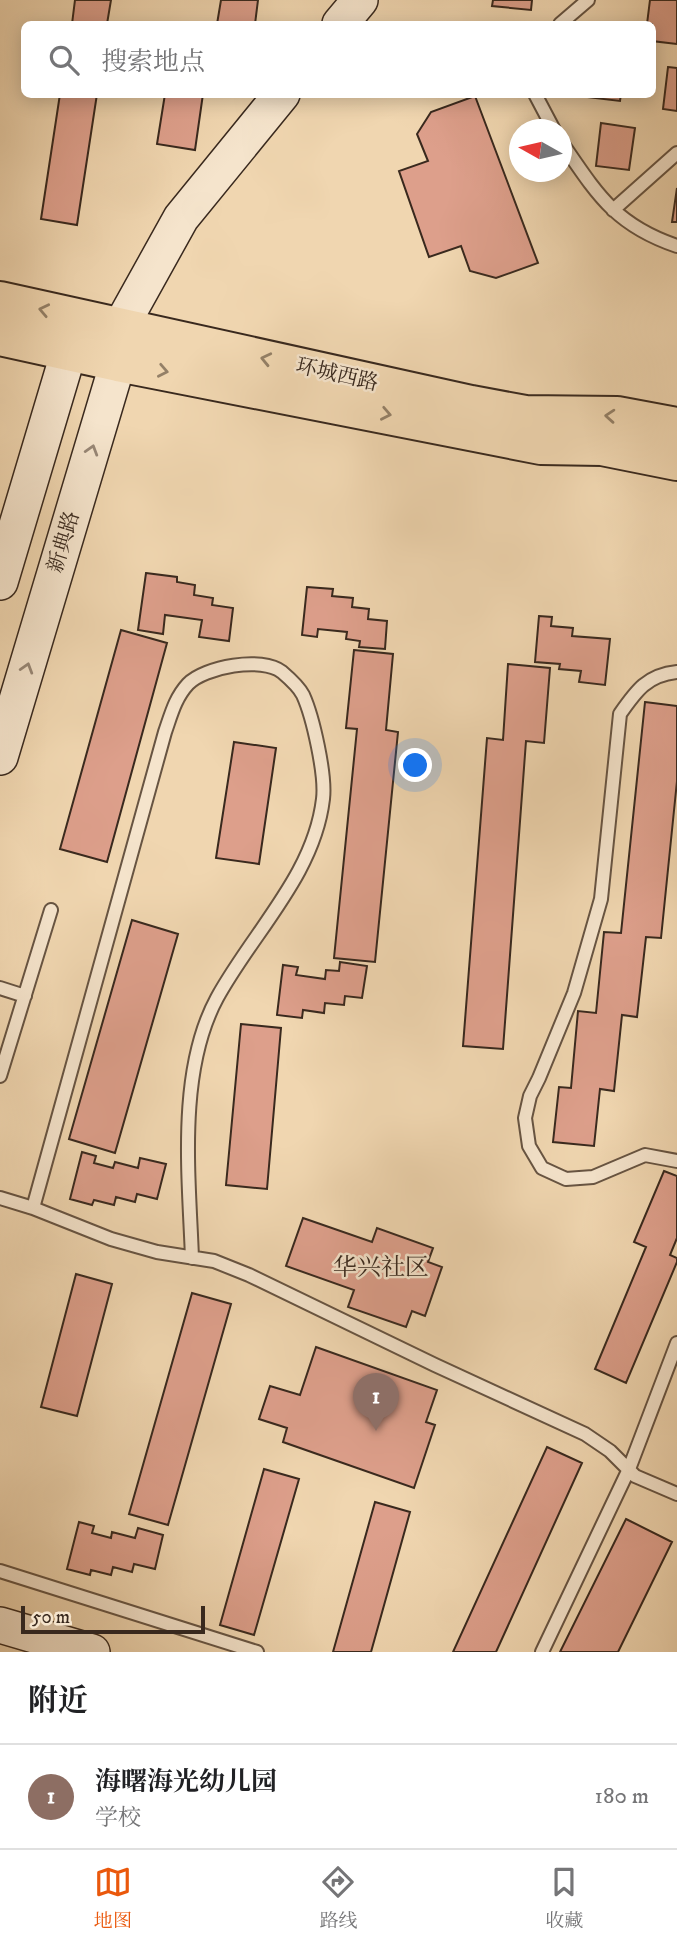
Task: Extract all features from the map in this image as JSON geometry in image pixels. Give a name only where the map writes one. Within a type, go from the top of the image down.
[{"type":"main road","points":[[342,21],[360,0]]},
{"type":"main road","name":"新典路","points":[[0,757],[120,344],[181,218],[279,98]]},
{"type":"main road","name":"环城西路","points":[[0,300],[120,344],[541,445],[602,446],[677,461]]},
{"type":"main road","name":"环城西路","points":[[0,336],[69,351],[120,344],[525,415],[617,416],[677,427]]},
{"type":"main road","points":[[0,582],[69,351]]},
{"type":"main road","points":[[0,1626],[92,1652]]},
{"type":"lane","points":[[564,21],[588,0]]},
{"type":"lane","points":[[537,98],[548,119]]},
{"type":"lane","points":[[613,211],[677,153]]},
{"type":"lane","points":[[572,158],[600,199],[613,211],[651,237],[677,246]]},
{"type":"lane","points":[[33,1208],[165,732],[178,696],[190,681],[219,668],[256,664],[280,670],[302,693],[317,738],[323,797],[310,852],[216,999],[195,1056],[187,1139],[192,1258]]},
{"type":"lane","points":[[677,672],[662,673],[637,689],[620,715],[601,899],[574,993],[530,1096],[525,1118],[529,1146],[542,1168],[566,1179],[593,1177],[645,1155],[677,1161]]},
{"type":"lane","points":[[0,1076],[51,910]]},
{"type":"lane","points":[[0,988],[24,996]]},
{"type":"lane","points":[[0,1198],[111,1239],[157,1252],[214,1261],[249,1275],[585,1434],[610,1451],[635,1476],[677,1494]]},
{"type":"lane","points":[[542,1652],[629,1469],[677,1343]]},
{"type":"lane","points":[[0,1570],[257,1652]]},
{"type":"building","points":[[75,0],[111,0],[108,21],[72,21]]},
{"type":"building","points":[[221,0],[258,0],[255,21],[218,21]]},
{"type":"building","points":[[493,0],[532,0],[531,10],[492,6]]},
{"type":"building","points":[[650,0],[677,0],[677,44],[656,41],[656,21],[647,21]]},
{"type":"building","points":[[668,67],[677,68],[677,111],[663,109]]},
{"type":"building","points":[[59,98],[96,98],[77,225],[41,219]]},
{"type":"building","points":[[164,98],[202,98],[195,150],[157,144]]},
{"type":"building","points":[[476,98],[538,263],[496,278],[470,271],[461,246],[429,257],[399,171],[428,161],[417,134],[431,112]]},
{"type":"building","points":[[595,98],[620,98],[620,101]]},
{"type":"building","points":[[601,123],[635,128],[629,170],[596,166]]},
{"type":"building","points":[[677,188],[677,222],[672,222]]},
{"type":"building","points":[[146,573],[177,577],[177,582],[195,585],[194,595],[213,598],[212,605],[233,608],[229,641],[199,637],[202,620],[165,615],[163,634],[138,630]]},
{"type":"building","points":[[307,587],[333,589],[332,596],[353,598],[352,607],[369,609],[368,619],[387,621],[385,649],[359,647],[360,641],[346,639],[347,632],[318,629],[317,637],[302,635]]},
{"type":"building","points":[[539,616],[552,617],[551,626],[573,628],[572,636],[610,639],[605,685],[579,682],[581,671],[559,669],[560,664],[535,662]]},
{"type":"building","points":[[121,630],[167,643],[107,862],[60,849]]},
{"type":"building","points":[[354,650],[393,654],[386,730],[398,732],[375,962],[334,958],[357,729],[346,728]]},
{"type":"building","points":[[508,664],[550,668],[544,743],[526,741],[503,1049],[463,1046],[487,738],[503,740]]},
{"type":"building","points":[[645,702],[677,706],[677,781],[661,938],[646,937],[637,1017],[622,1015],[614,1091],[600,1089],[594,1146],[553,1142],[559,1087],[571,1088],[578,1011],[596,1013],[604,932],[621,933]]},
{"type":"building","points":[[234,742],[276,748],[259,864],[216,858]]},
{"type":"building","points":[[132,920],[178,934],[115,1153],[69,1139]]},
{"type":"building","points":[[340,962],[367,966],[362,998],[345,996],[344,1005],[325,1003],[324,1013],[303,1010],[302,1018],[277,1015],[283,965],[298,967],[296,975],[325,979],[326,970],[339,971]]},
{"type":"building","points":[[241,1024],[281,1028],[267,1189],[226,1185]]},
{"type":"building","points":[[82,1152],[96,1156],[94,1163],[113,1168],[115,1162],[138,1168],[140,1158],[166,1164],[157,1199],[137,1194],[135,1202],[116,1197],[114,1205],[94,1200],[92,1205],[70,1199]]},
{"type":"building","points":[[664,1171],[677,1176],[677,1238],[670,1255],[677,1258],[677,1262],[626,1383],[595,1369],[646,1247],[634,1242]]},
{"type":"building","points":[[303,1218],[372,1242],[377,1228],[433,1248],[428,1262],[442,1267],[425,1316],[412,1311],[406,1327],[348,1307],[354,1290],[286,1266]]},
{"type":"building","points":[[76,1274],[112,1284],[77,1416],[41,1407]]},
{"type":"building","points":[[192,1293],[231,1304],[168,1525],[129,1514]]},
{"type":"building","points":[[316,1347],[437,1390],[426,1422],[435,1425],[414,1488],[283,1442],[287,1428],[259,1419],[270,1386],[300,1395]]},
{"type":"building","points":[[547,1447],[582,1463],[496,1652],[453,1652]]},
{"type":"building","points":[[264,1469],[299,1479],[254,1635],[220,1625]]},
{"type":"building","points":[[375,1502],[410,1512],[371,1652],[333,1652]]},
{"type":"building","points":[[626,1519],[672,1542],[618,1652],[560,1652]]},
{"type":"building","points":[[79,1522],[94,1526],[92,1533],[111,1538],[112,1532],[135,1538],[138,1528],[163,1535],[155,1569],[134,1564],[132,1572],[113,1567],[111,1575],[91,1570],[90,1575],[67,1569]]},
{"type":"place","name":"海曙海光幼儿园","points":[[376,1431]]},
{"type":"district","name":"华兴社区","points":[[381,1268]]}]
